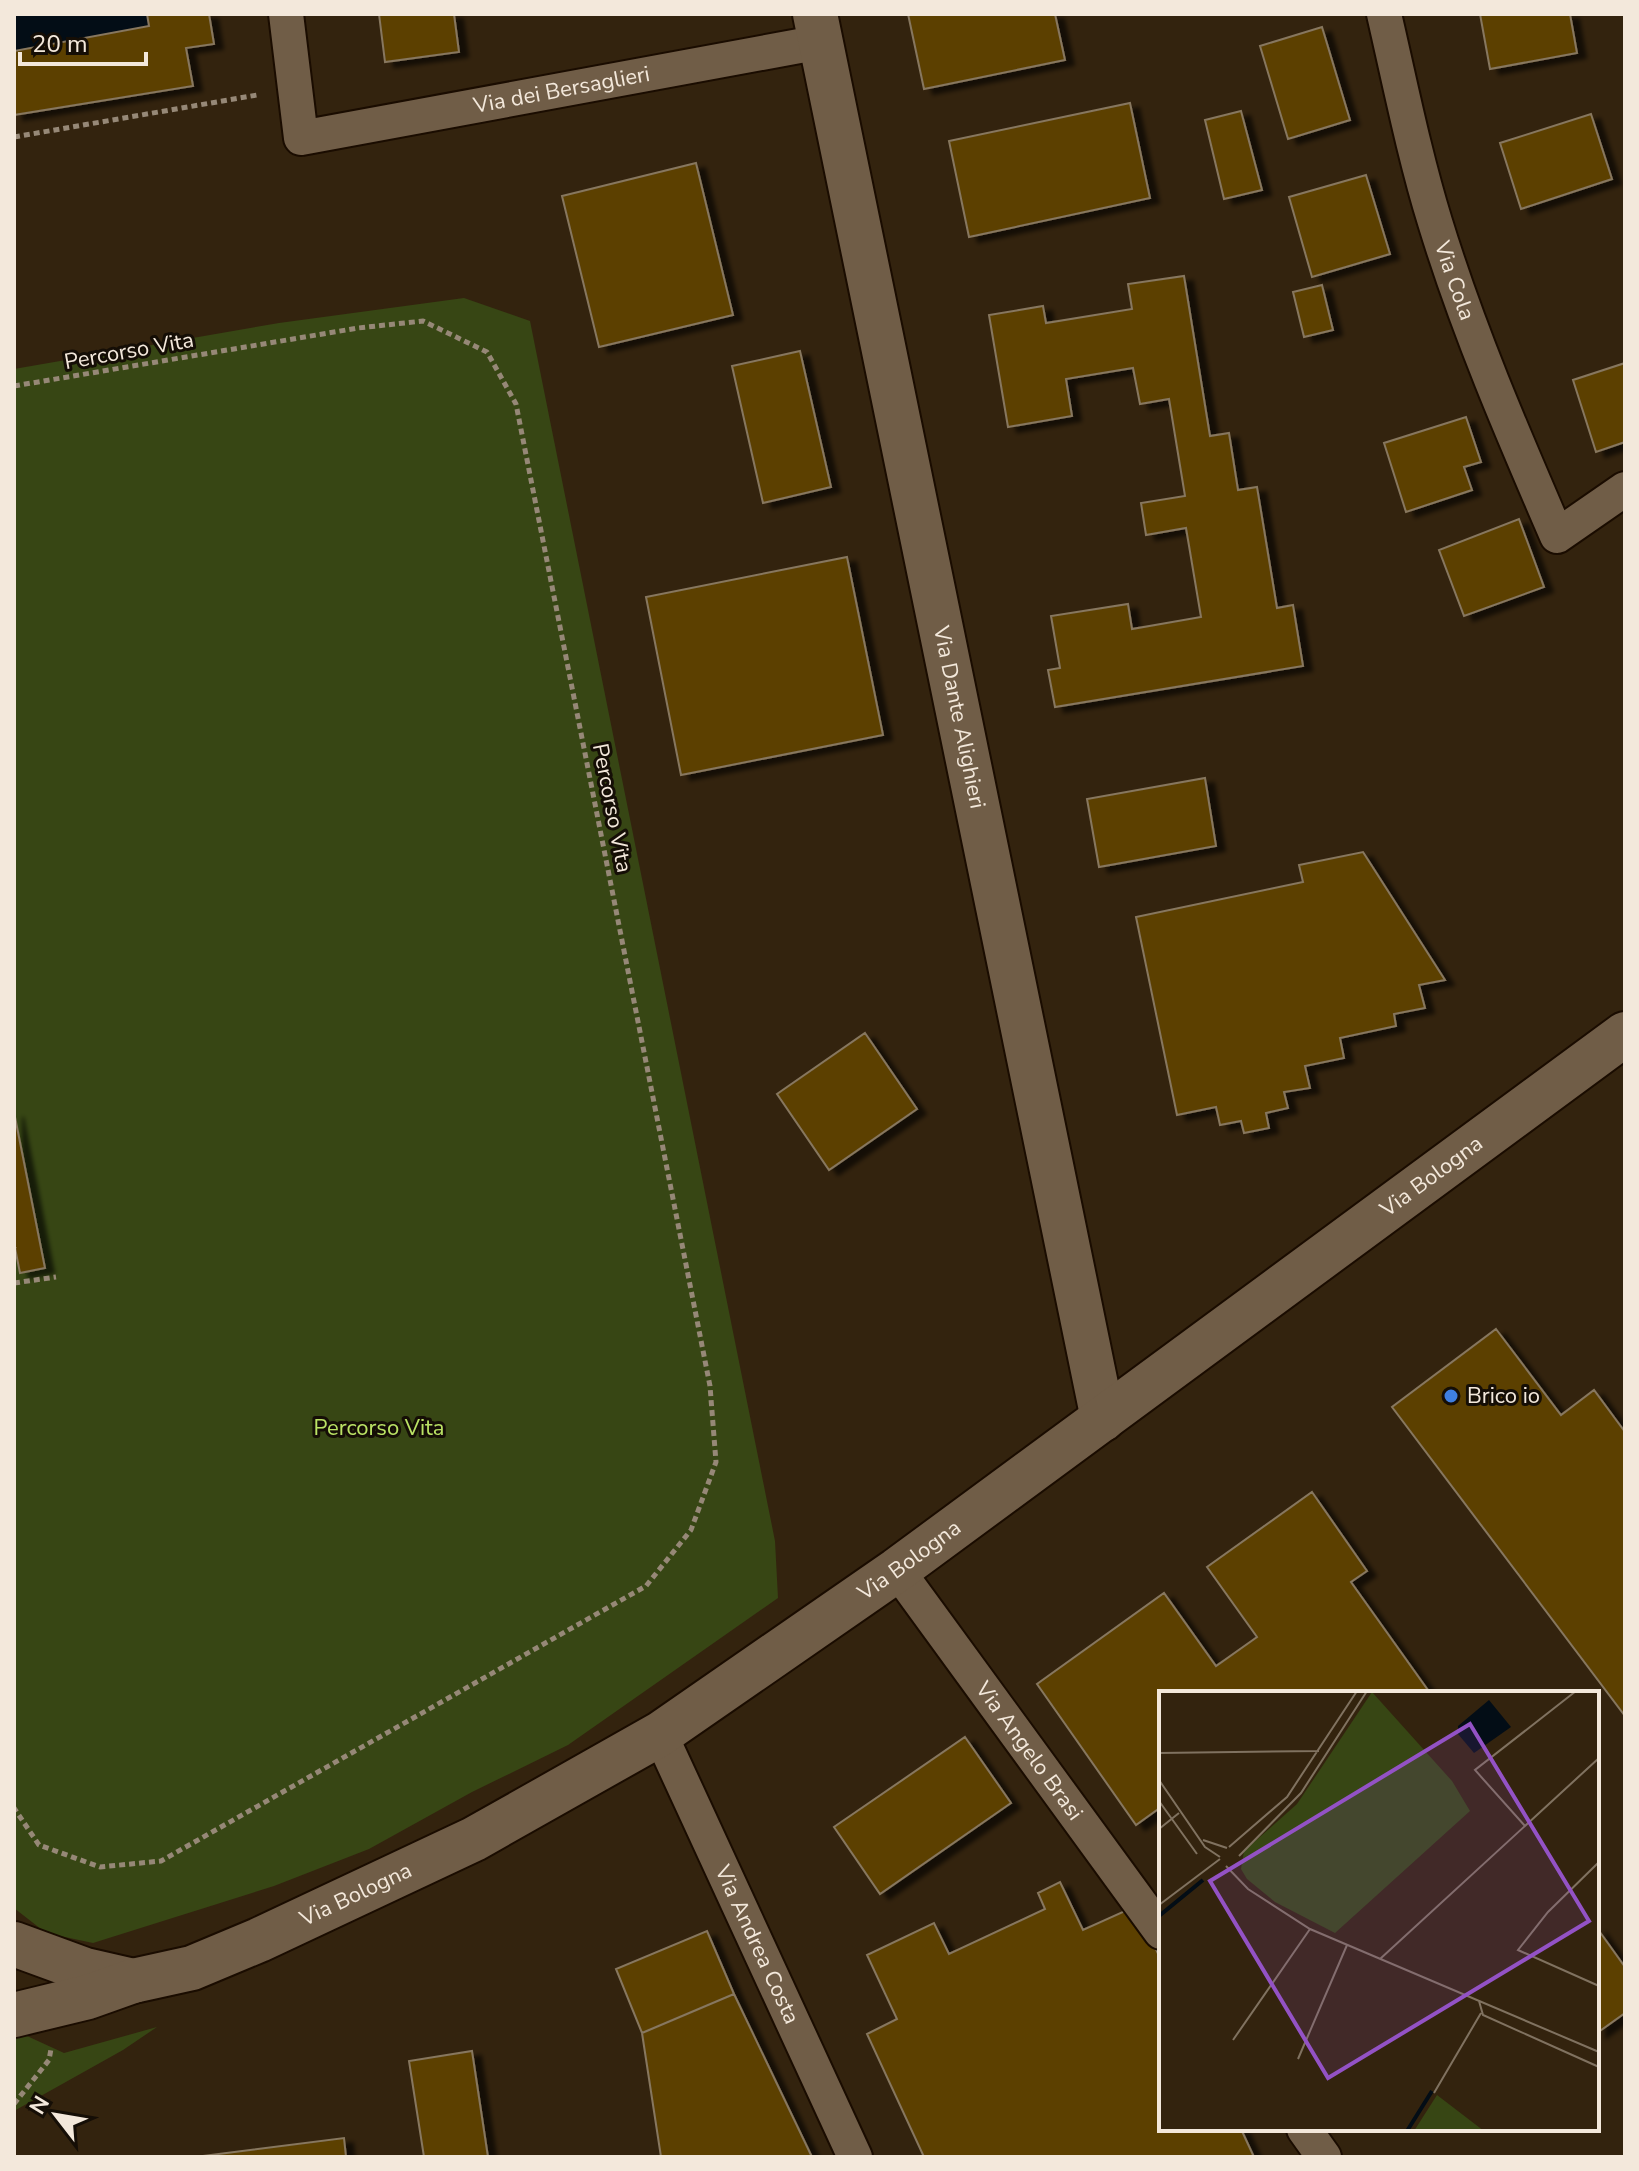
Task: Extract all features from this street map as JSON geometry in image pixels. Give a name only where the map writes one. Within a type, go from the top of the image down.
[{"type":"main road","name":"Via Dante Alighieri","points":[[818,28],[1103,1419]]},
{"type":"main road","name":"Via Bologna","points":[[14,2015],[88,1997],[133,1981],[192,1968],[362,1895],[474,1839],[660,1734],[897,1570],[1625,1034]]},
{"type":"main road","name":"Via Bologna","points":[[14,1944],[85,1970],[133,1981]]},
{"type":"street","points":[[286,14],[295,88]]},
{"type":"street","name":"Via Cola","points":[[1384,14],[1416,152],[1455,286],[1485,368],[1557,536],[1625,489]]},
{"type":"street","name":"Via dei Bersaglieri","points":[[295,88],[301,138],[818,28]]},
{"type":"street","name":"Via Angelo Brasi","points":[[897,1570],[1159,1929]]},
{"type":"street","name":"Via Andrea Costa","points":[[660,1734],[855,2157]]},
{"type":"street","points":[[1305,2131],[1324,2157]]},
{"type":"path","points":[[14,137],[295,88]]},
{"type":"path","name":"Percorso Vita","points":[[14,386],[358,328],[423,321],[487,352],[516,404],[710,1386],[716,1462],[691,1530],[646,1586],[161,1861],[100,1867],[39,1845],[14,1808]]},
{"type":"path","points":[[14,1283],[56,1277]]},
{"type":"green space","name":"Percorso Vita","points":[[464,298],[530,321],[775,1541],[778,1598],[568,1745],[472,1792],[369,1849],[274,1886],[93,1943],[46,1933],[14,1908],[14,369],[279,323]]},
{"type":"green space","points":[[157,2027],[123,2050],[14,2111],[14,2030],[64,2053]]},
{"type":"shaded area","points":[[14,14],[209,14],[214,44],[186,49],[193,86],[14,115]]},
{"type":"building","points":[[147,14],[209,14],[214,44],[186,48],[193,86],[14,115],[14,51],[149,26]]},
{"type":"building","points":[[379,14],[454,14],[459,52],[385,62]]},
{"type":"building","points":[[908,14],[1055,14],[1065,60],[924,89]]},
{"type":"building","points":[[1480,14],[1570,14],[1577,53],[1490,69]]},
{"type":"building","points":[[1322,27],[1350,120],[1288,139],[1260,46]]},
{"type":"building","points":[[1130,103],[1150,198],[969,237],[949,141]]},
{"type":"building","points":[[1241,111],[1262,190],[1224,199],[1205,120]]},
{"type":"building","points":[[1591,114],[1612,179],[1521,209],[1500,143]]},
{"type":"building","points":[[696,163],[733,315],[599,347],[562,196]]},
{"type":"building","points":[[1366,175],[1390,254],[1312,277],[1289,197]]},
{"type":"building","points":[[1184,276],[1210,436],[1229,433],[1238,490],[1257,487],[1277,608],[1293,605],[1303,666],[1055,707],[1048,670],[1060,668],[1051,616],[1128,604],[1132,629],[1201,617],[1186,528],[1146,535],[1141,503],[1185,496],[1169,399],[1140,404],[1133,368],[1066,379],[1072,416],[1008,427],[989,315],[1043,306],[1046,323],[1132,309],[1128,284]]},
{"type":"building","points":[[1322,285],[1333,330],[1304,337],[1293,292]]},
{"type":"building","points":[[800,351],[831,487],[763,503],[732,366]]},
{"type":"building","points":[[1625,363],[1625,442],[1596,452],[1573,380]]},
{"type":"building","points":[[1466,417],[1481,462],[1464,467],[1472,490],[1406,512],[1384,443]]},
{"type":"building","points":[[1519,519],[1544,587],[1464,616],[1439,550]]},
{"type":"building","points":[[847,557],[883,735],[681,775],[646,597]]},
{"type":"building","points":[[1205,778],[1216,846],[1099,867],[1087,799]]},
{"type":"building","points":[[1363,852],[1445,980],[1419,985],[1425,1008],[1394,1014],[1396,1026],[1340,1038],[1344,1058],[1305,1066],[1310,1088],[1284,1092],[1288,1108],[1266,1113],[1269,1128],[1244,1133],[1241,1121],[1220,1125],[1216,1107],[1177,1115],[1136,917],[1303,882],[1299,865]]},
{"type":"building","points":[[865,1033],[917,1109],[829,1170],[777,1094]]},
{"type":"building","points":[[14,1112],[45,1268],[20,1273],[14,1243]]},
{"type":"building","points":[[1496,1329],[1561,1415],[1594,1390],[1625,1432],[1625,1716],[1392,1407]]},
{"type":"building","points":[[1312,1492],[1367,1571],[1351,1582],[1429,1691],[1159,1691],[1159,1808],[1136,1825],[1037,1684],[1164,1593],[1216,1666],[1257,1637],[1207,1567]]},
{"type":"building","points":[[965,1737],[1011,1803],[880,1894],[834,1827]]},
{"type":"building","points":[[1060,1882],[1083,1930],[1136,1906],[1159,1956],[1159,2131],[1242,2131],[1254,2157],[924,2157],[867,2034],[897,2019],[867,1955],[934,1923],[949,1954],[1045,1909],[1038,1893]]},
{"type":"building","points":[[707,1931],[734,1994],[642,2033],[616,1969]]},
{"type":"building","points":[[1599,1931],[1625,1967],[1625,2013],[1599,2032]]},
{"type":"building","points":[[734,1994],[812,2157],[661,2157],[642,2033]]},
{"type":"building","points":[[472,2051],[488,2157],[424,2157],[409,2061]]},
{"type":"building","points":[[344,2138],[346,2157],[195,2157]]},
{"type":"place","name":"Brico io","points":[[1451,1396]]}]
